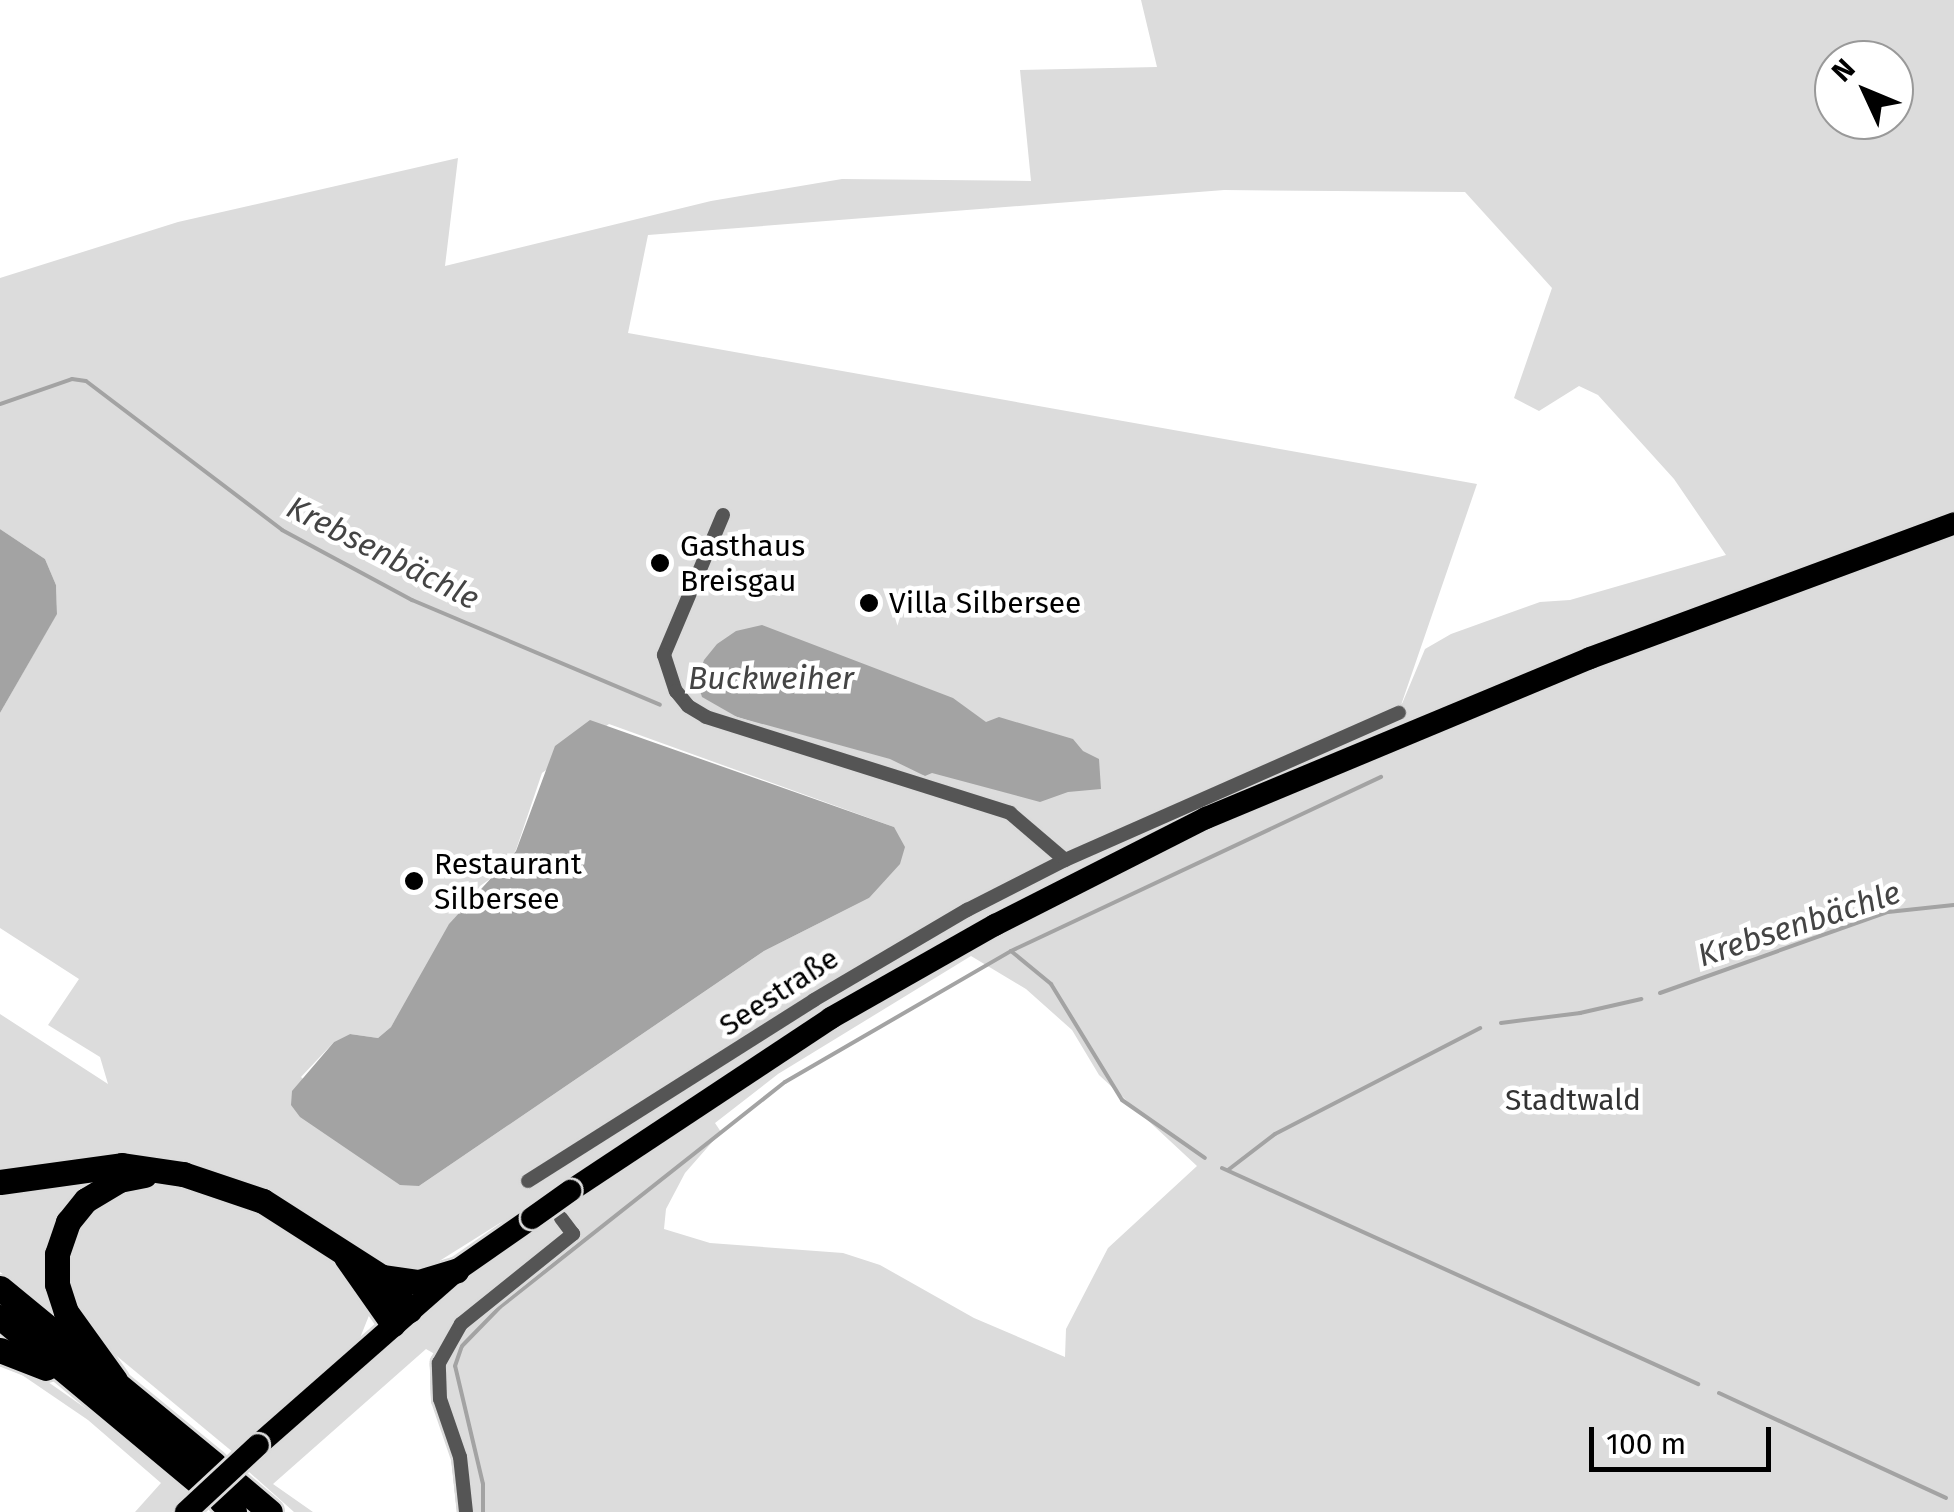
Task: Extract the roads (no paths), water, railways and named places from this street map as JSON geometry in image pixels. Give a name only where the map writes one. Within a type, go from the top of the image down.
[{"type":"highway","points":[[0,1182],[122,1165],[164,1171],[239,1190],[296,1220],[346,1257],[382,1277],[418,1282],[456,1271]]},
{"type":"highway","points":[[115,1380],[66,1312],[57,1284],[57,1254],[68,1222],[86,1200],[119,1180],[164,1171]]},
{"type":"highway","points":[[346,1257],[401,1317]]},
{"type":"highway","points":[[382,1277],[401,1317]]},
{"type":"highway","points":[[0,1288],[115,1380],[206,1472],[88,1391],[0,1318]]},
{"type":"highway","points":[[0,1350],[88,1391]]},
{"type":"highway","points":[[231,1499],[270,1512]]},
{"type":"main road","points":[[186,1512],[456,1271],[830,1018],[995,924],[1206,818],[1590,658],[1954,524]]},
{"type":"street","points":[[723,515],[664,655],[676,691],[688,706],[706,717],[1010,813],[1065,860]]},
{"type":"street","name":"Seestraße","points":[[528,1180],[814,1000],[967,910],[1065,860],[1398,712]]},
{"type":"street","points":[[466,1512],[460,1458],[440,1399],[439,1363],[462,1324],[573,1234],[561,1218]]},
{"type":"water","points":[[0,529],[45,559],[56,585],[57,614],[0,713]]},
{"type":"water","name":"Buckweiher","points":[[762,625],[953,698],[986,722],[999,717],[1073,739],[1083,751],[1099,759],[1101,789],[1068,792],[1040,802],[932,773],[925,776],[890,759],[737,717],[702,697],[697,681],[704,660],[717,644],[736,631]]},
{"type":"water","points":[[590,720],[894,827],[905,847],[900,864],[869,898],[764,951],[419,1186],[400,1185],[300,1117],[291,1105],[292,1091],[334,1042],[350,1034],[378,1038],[391,1027],[449,924],[516,851],[555,746]]},
{"type":"waterway","name":"Krebsenbächle","points":[[0,404],[72,379],[86,381],[282,530],[412,600],[660,705]]},
{"type":"waterway","points":[[483,1512],[483,1484],[455,1366],[462,1346],[500,1307],[785,1082],[1011,951],[1381,777]]},
{"type":"waterway","name":"Krebsenbächle","points":[[1660,993],[1888,912],[1954,905]]},
{"type":"waterway","points":[[1011,951],[1051,984],[1122,1100],[1205,1158]]},
{"type":"waterway","name":"Krebsenbächle","points":[[1501,1023],[1580,1013],[1641,999]]},
{"type":"waterway","name":"Krebsenbächle","points":[[1228,1170],[1275,1134],[1480,1028]]},
{"type":"waterway","points":[[1222,1168],[1698,1384]]},
{"type":"waterway","points":[[1719,1393],[1946,1498]]},
{"type":"place","name":"Gasthaus Breisgau","points":[[660,563]]},
{"type":"place","name":"Villa Silbersee","points":[[869,603]]},
{"type":"place","name":"Restaurant Silbersee","points":[[414,881]]},
{"type":"park label","name":"Stadtwald","points":[[1573,1100]]}]
